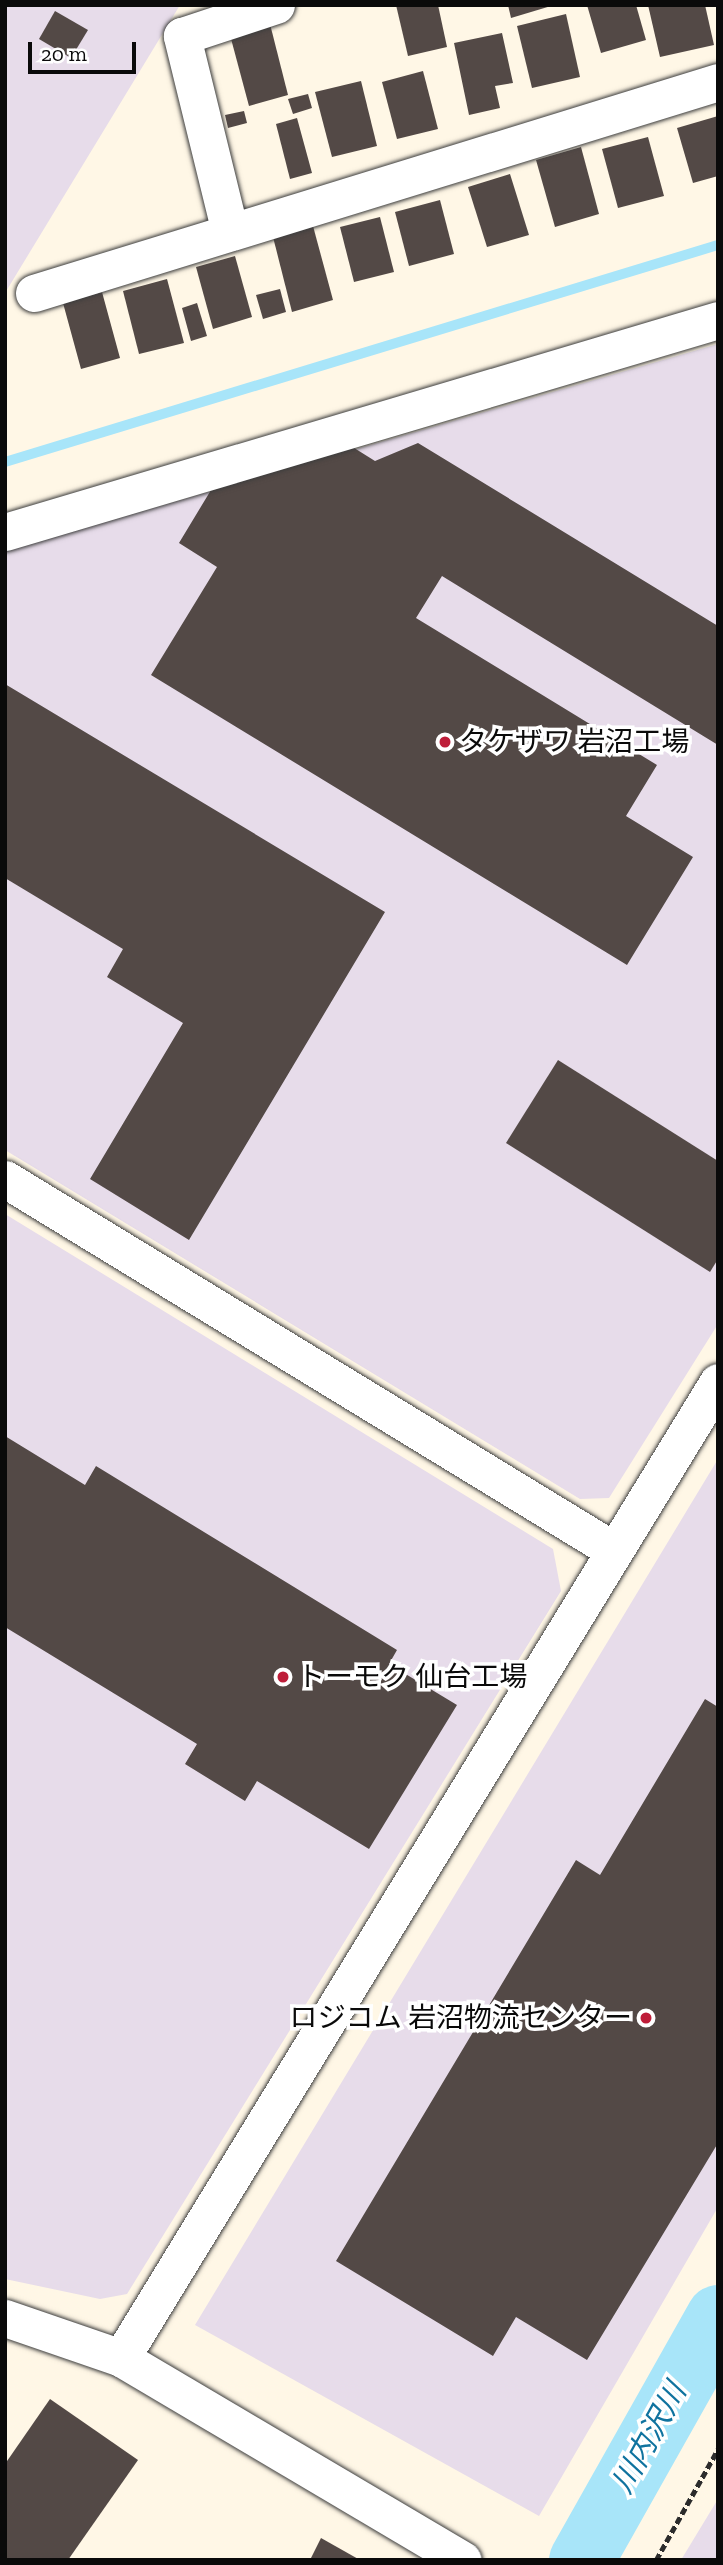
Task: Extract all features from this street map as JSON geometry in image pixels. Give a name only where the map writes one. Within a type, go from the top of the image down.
[{"type":"street","points":[[230,232],[182,36],[276,5]]},
{"type":"street","points":[[34,293],[718,82]]},
{"type":"street","points":[[5,532],[718,320]]},
{"type":"street","points":[[5,1179],[615,1551]]},
{"type":"street","points":[[121,2358],[718,1382]]},
{"type":"street","points":[[5,2318],[121,2358],[463,2560]]},
{"type":"path","points":[[656,2560],[718,2449]]},
{"type":"shaded area","points":[[5,5],[180,5],[5,293]]},
{"type":"shaded area","points":[[718,344],[718,1324],[609,1498],[580,1499],[5,1150],[5,551]]},
{"type":"shaded area","points":[[5,1214],[553,1549],[561,1591],[127,2294],[100,2299],[5,2279]]},
{"type":"shaded area","points":[[718,1459],[718,2207],[539,2516],[195,2325]]},
{"type":"shaded area","points":[[718,2499],[718,2560],[681,2560]]},
{"type":"building","points":[[396,5],[438,5],[447,47],[408,56]]},
{"type":"building","points":[[508,5],[551,5],[551,6],[511,18]]},
{"type":"building","points":[[587,5],[636,5],[646,40],[601,53]]},
{"type":"building","points":[[648,5],[705,5],[714,45],[660,57]]},
{"type":"building","points":[[55,11],[88,30],[71,58],[39,39]]},
{"type":"building","points":[[566,14],[580,77],[532,88],[517,26]]},
{"type":"building","points":[[270,24],[288,95],[249,106],[230,35]]},
{"type":"building","points":[[502,33],[513,83],[495,86],[500,108],[469,115],[454,43]]},
{"type":"building","points":[[423,71],[438,129],[397,139],[382,82]]},
{"type":"building","points":[[361,81],[377,146],[332,157],[315,92]]},
{"type":"building","points":[[308,94],[312,108],[293,114],[288,99]]},
{"type":"building","points":[[244,111],[247,123],[228,128],[225,115]]},
{"type":"building","points":[[718,116],[718,176],[693,183],[677,128]]},
{"type":"building","points":[[297,118],[312,173],[290,179],[276,124]]},
{"type":"building","points":[[648,137],[664,196],[618,208],[602,149]]},
{"type":"building","points":[[581,147],[599,214],[555,227],[536,160]]},
{"type":"building","points":[[510,174],[529,235],[487,247],[468,187]]},
{"type":"building","points":[[440,200],[454,254],[409,266],[395,212]]},
{"type":"building","points":[[380,217],[394,272],[354,282],[340,227]]},
{"type":"building","points":[[313,226],[333,300],[292,312],[273,237]]},
{"type":"building","points":[[235,256],[252,317],[213,329],[196,267]]},
{"type":"building","points":[[167,279],[184,343],[139,354],[123,291]]},
{"type":"building","points":[[280,289],[286,312],[263,319],[256,295]]},
{"type":"building","points":[[102,292],[120,358],[81,369],[63,303]]},
{"type":"building","points":[[197,303],[207,336],[191,341],[182,308]]},
{"type":"building","points":[[418,443],[718,626],[718,745],[442,576],[416,618],[657,765],[626,816],[693,857],[627,965],[151,675],[217,567],[179,543],[211,490],[351,446],[375,461]]},
{"type":"building","points":[[5,684],[385,912],[189,1240],[90,1179],[183,1023],[107,977],[123,949],[5,878]]},
{"type":"building","points":[[558,1060],[718,1161],[718,1259],[710,1272],[506,1143]]},
{"type":"building","points":[[5,1436],[85,1485],[96,1466],[397,1650],[389,1664],[457,1705],[369,1849],[257,1781],[245,1801],[185,1764],[197,1744],[5,1627]]},
{"type":"building","points":[[705,1699],[718,1707],[718,2143],[587,2360],[516,2317],[493,2356],[336,2261],[576,1860],[600,1875]]},
{"type":"building","points":[[50,2399],[138,2460],[68,2560],[5,2560],[5,2464]]},
{"type":"building","points":[[321,2538],[360,2560],[310,2560]]},
{"type":"waterway","points":[[5,462],[718,245]]},
{"type":"waterway","name":"川内沢川","points":[[581,2560],[718,2317]]},
{"type":"place","name":"タケザワ 岩沼工場","points":[[445,742]]},
{"type":"place","name":"トーモク 仙台工場","points":[[283,1677]]},
{"type":"place","name":"ロジコム 岩沼物流センター","points":[[646,2018]]}]
